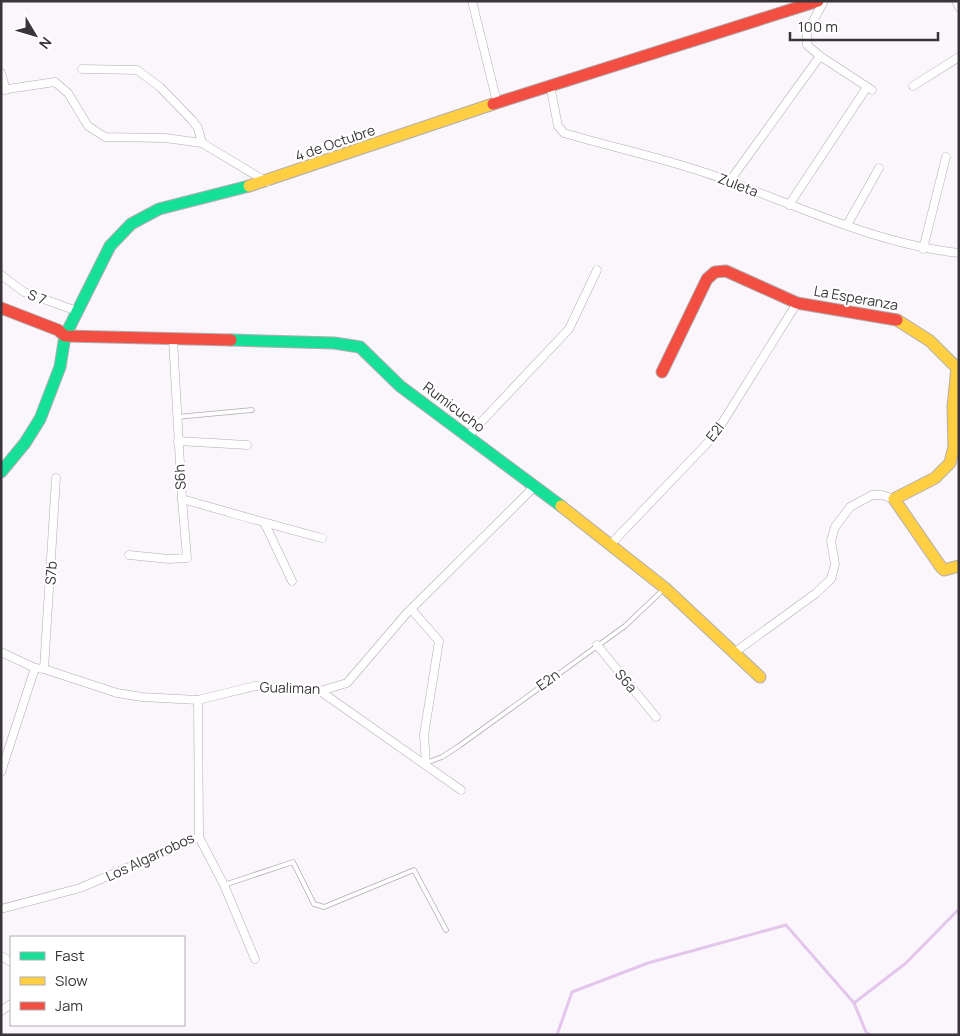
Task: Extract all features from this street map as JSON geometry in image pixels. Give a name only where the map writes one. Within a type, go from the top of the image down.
[{"type":"street","points":[[472,1],[497,102]]},
{"type":"street","name":"4 de Octubre","points":[[1,472],[25,443],[40,419],[60,367],[65,336],[110,246],[131,224],[159,209],[267,182],[497,102],[818,1]]},
{"type":"street","points":[[789,205],[869,88],[820,56],[807,45],[806,32],[824,1]]},
{"type":"street","points":[[956,1],[959,6]]},
{"type":"street","points":[[729,182],[820,56]]},
{"type":"street","points":[[913,86],[959,57]]},
{"type":"street","points":[[82,69],[123,69],[144,74],[192,120],[198,128],[202,143]]},
{"type":"street","points":[[1,73],[4,90],[55,82],[68,93],[88,126],[105,138],[165,138],[202,143],[267,182]]},
{"type":"street","name":"Zuleta","points":[[550,85],[558,126],[564,133],[705,173],[789,205],[923,249],[959,253]]},
{"type":"street","points":[[923,249],[946,157]]},
{"type":"street","points":[[847,225],[879,168]]},
{"type":"street","points":[[468,436],[569,328],[596,270]]},
{"type":"street","points":[[662,372],[707,279],[715,272],[726,271],[796,303]]},
{"type":"street","name":"S 7","points":[[1,275],[24,292],[77,311]]},
{"type":"street","name":"La Esperanza","points":[[796,303],[897,320],[933,344],[949,357],[957,368],[953,407],[954,446],[950,463],[935,478],[894,499]]},
{"type":"street","name":"E2l","points":[[611,544],[714,436],[796,303]]},
{"type":"street","points":[[1,308],[58,330],[65,336]]},
{"type":"street","name":"Rumicucho","points":[[65,336],[334,343],[360,348],[400,386],[611,544],[665,588],[760,677]]},
{"type":"street","name":"S6h","points":[[173,339],[182,499],[243,515],[265,524],[322,538]]},
{"type":"street","points":[[178,441],[247,444]]},
{"type":"street","name":"S7b","points":[[44,669],[56,478]]},
{"type":"street","name":"Gualiman","points":[[1,652],[35,668],[44,669],[117,693],[142,697],[198,700],[254,686],[320,691],[348,683],[411,609],[534,487]]},
{"type":"street","points":[[735,652],[816,594],[831,579],[834,564],[830,541],[835,527],[850,507],[872,495],[882,495],[894,499],[940,567],[944,570],[959,566]]},
{"type":"street","points":[[128,555],[169,559],[187,558],[182,499]]},
{"type":"street","points":[[265,524],[268,534],[292,581]]},
{"type":"street","points":[[411,609],[439,641],[424,735],[426,763]]},
{"type":"street","name":"S6a","points":[[596,646],[656,716]]},
{"type":"street","points":[[1,772],[35,668]]},
{"type":"street","points":[[320,691],[426,763],[461,790]]},
{"type":"street","name":"Los Algarrobos","points":[[1,909],[80,888],[138,865],[199,837],[198,700]]},
{"type":"street","points":[[199,837],[224,884],[255,959]]},
{"type":"lane","points":[[177,418],[252,410]]},
{"type":"lane","name":"E2n","points":[[426,763],[442,757],[459,746],[625,626],[665,588]]},
{"type":"lane","points":[[224,884],[293,862],[314,904],[324,907],[414,870],[446,930]]},
{"type":"waterway","points":[[557,1035],[572,992],[648,963],[786,925],[854,1003],[906,963],[959,909]]},
{"type":"waterway","points":[[854,1003],[866,1032],[870,1035]]},
{"type":"traffic: fast","points":[[1,472],[25,443],[40,419],[60,367],[65,336],[110,246],[131,224],[159,209],[249,186]]},
{"type":"traffic: fast","points":[[231,340],[334,343],[360,347],[400,386],[561,506]]},
{"type":"traffic: slow","points":[[249,186],[493,104]]},
{"type":"traffic: slow","points":[[897,320],[930,341],[957,368],[953,407],[954,446],[950,463],[935,478],[894,499],[941,567],[944,570],[959,566]]},
{"type":"traffic: slow","points":[[561,506],[665,588],[760,677]]},
{"type":"traffic: jam","points":[[493,104],[818,1]]},
{"type":"traffic: jam","points":[[662,372],[707,279],[715,272],[726,271],[797,303],[897,320]]},
{"type":"traffic: jam","points":[[1,308],[58,330],[65,336],[231,340]]}]
